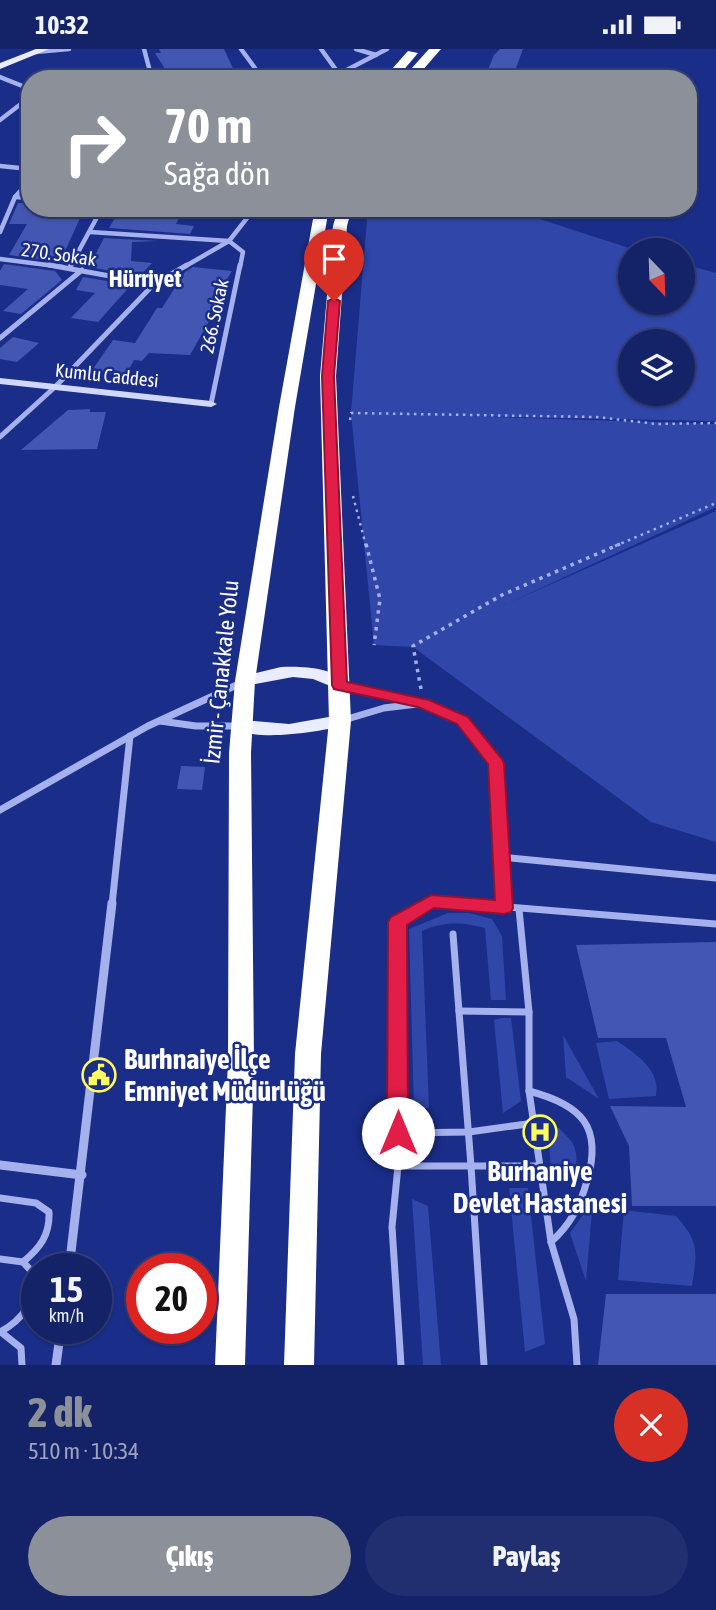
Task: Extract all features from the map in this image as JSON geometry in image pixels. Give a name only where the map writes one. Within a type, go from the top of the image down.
[{"type":"highway","points":[[397,70],[415,49]]},
{"type":"highway","points":[[416,70],[435,49]]},
{"type":"highway","name":"İzmir - Çanakkale Yolu","points":[[230,1365],[240,1060],[240,753],[245,681],[286,407],[320,217]]},
{"type":"highway","points":[[299,1365],[308,1054],[340,721],[328,376],[342,217]]},
{"type":"main road","points":[[0,66],[39,51]]},
{"type":"main road","points":[[245,681],[271,673],[298,671],[322,676],[340,685]]},
{"type":"main road","points":[[243,726],[289,730],[340,721]]},
{"type":"street","points":[[39,51],[69,49]]},
{"type":"street","points":[[144,49],[150,70]]},
{"type":"street","points":[[240,49],[256,70]]},
{"type":"street","points":[[321,49],[333,70]]},
{"type":"street","points":[[356,49],[376,55]]},
{"type":"street","points":[[349,70],[387,49]]},
{"type":"street","points":[[0,77],[21,85]]},
{"type":"street","points":[[0,120],[21,104]]},
{"type":"street","points":[[0,166],[21,168]]},
{"type":"street","points":[[0,232],[15,197],[21,190]]},
{"type":"street","points":[[15,197],[21,197]]},
{"type":"street","points":[[70,268],[98,217]]},
{"type":"street","points":[[0,437],[55,387],[154,284],[229,241],[248,217]]},
{"type":"street","points":[[90,232],[229,241]]},
{"type":"street","name":"266. Sokak","points":[[211,404],[243,252],[229,241]]},
{"type":"street","name":"270. Sokak","points":[[0,260],[70,268],[154,284]]},
{"type":"street","points":[[0,338],[82,271]]},
{"type":"street","name":"Kumlu Caddesi","points":[[0,381],[211,404]]},
{"type":"street","points":[[0,810],[159,720],[245,681]]},
{"type":"street","points":[[340,685],[423,703],[463,720],[496,763],[504,908]]},
{"type":"street","points":[[340,721],[384,708],[423,703]]},
{"type":"street","points":[[159,720],[196,726],[243,726]]},
{"type":"street","points":[[71,1253],[130,736]]},
{"type":"street","points":[[501,857],[716,878]]},
{"type":"street","points":[[0,1165],[82,1175]]},
{"type":"street","points":[[56,1365],[59,1344]]},
{"type":"lane","points":[[401,1365],[392,1227],[398,1166],[397,922],[431,901],[716,923]]},
{"type":"lane","points":[[519,909],[529,1012],[529,1091],[551,1242],[574,1319],[577,1365]]},
{"type":"lane","points":[[453,933],[484,1365]]},
{"type":"lane","points":[[459,1011],[529,1012]]},
{"type":"lane","points":[[529,1091],[549,1095],[579,1115],[594,1140],[587,1187],[567,1227],[551,1242]]},
{"type":"lane","points":[[398,1133],[469,1132],[534,1123]]},
{"type":"lane","points":[[398,1166],[540,1166]]},
{"type":"lane","points":[[0,1198],[36,1203],[50,1212],[51,1226],[46,1238],[32,1253]]},
{"type":"lane","points":[[0,1259],[21,1262]]},
{"type":"lane","points":[[21,1318],[0,1332],[21,1348],[22,1365]]},
{"type":"path","points":[[349,424],[351,413],[596,417],[657,424],[716,423]]},
{"type":"path","points":[[353,496],[380,600],[374,645]]},
{"type":"path","points":[[423,703],[413,646],[502,595],[716,503]]},
{"type":"shaded area","points":[[367,217],[534,217],[618,244],[618,315],[695,315],[695,267],[716,273],[716,421],[459,416],[716,424],[716,507],[504,605],[716,511],[716,842],[651,822],[413,647],[374,645],[351,413]]},
{"type":"shaded area","points":[[448,913],[469,913],[492,919],[502,936],[506,1000],[491,1000],[485,928],[454,923],[422,931],[429,1108],[414,1108],[409,929]]},
{"type":"shaded area","points":[[511,1018],[521,1101],[503,1113],[494,1020]]},
{"type":"shaded area","points":[[563,1035],[599,1099],[566,1077]]},
{"type":"shaded area","points":[[617,1041],[651,1071],[657,1087],[656,1096],[609,1099],[596,1043]]},
{"type":"shaded area","points":[[559,1128],[573,1144],[576,1167],[570,1178],[559,1183],[552,1182],[548,1129]]},
{"type":"shaded area","points":[[509,1188],[528,1188],[545,1344],[525,1352]]},
{"type":"shaded area","points":[[412,1199],[428,1206],[441,1365],[423,1365]]},
{"type":"shaded area","points":[[593,1201],[586,1281],[570,1233]]},
{"type":"shaded area","points":[[624,1210],[676,1216],[684,1225],[695,1248],[692,1286],[618,1280]]},
{"type":"building","points":[[159,49],[224,49],[234,70],[165,70],[155,53],[161,53]]},
{"type":"building","points":[[500,49],[523,49],[515,70],[488,70],[494,55]]},
{"type":"building","points":[[18,203],[21,203],[21,217],[81,217],[60,262],[9,255],[27,224],[9,224]]},
{"type":"building","points":[[115,217],[180,217],[176,224],[194,226],[190,234],[109,228]]},
{"type":"building","points":[[104,238],[158,241],[132,242],[131,261],[152,263],[140,276],[89,267]]},
{"type":"building","points":[[4,264],[55,271],[62,280],[21,314],[3,311],[28,289],[0,285],[0,271]]},
{"type":"building","points":[[193,267],[232,271],[219,292],[225,293],[190,355],[149,353],[142,361],[134,360],[126,375],[91,372],[113,340],[135,343],[157,308],[162,308],[185,272]]},
{"type":"building","points":[[83,277],[131,285],[98,322],[71,318],[95,293],[76,290]]},
{"type":"building","points":[[13,337],[39,343],[17,362],[0,359],[0,348]]},
{"type":"building","points":[[90,409],[90,412],[106,412],[97,449],[21,450],[68,410]]},
{"type":"building","points":[[181,766],[205,767],[202,790],[177,789]]},
{"type":"building","name":"Burhaniye Devlet Hastanesi","points":[[716,942],[716,1206],[632,1206],[629,1146],[610,1106],[686,1107],[666,1038],[598,1038],[576,945]]},
{"type":"building","points":[[606,1294],[716,1294],[716,1365],[598,1365]]},
{"type":"place","name":"Burhnaiye İlçe Emniyet Müdürlüğü","points":[[99,1075]]},
{"type":"place","name":"Burhaniye Devlet Hastanesi","points":[[540,1132]]},
{"type":"district","name":"Hürriyet","points":[[145,279]]},
{"type":"route","points":[[334,301],[328,376],[340,685],[423,703],[463,720],[496,763],[504,908],[431,901],[397,922],[398,1133]]}]
